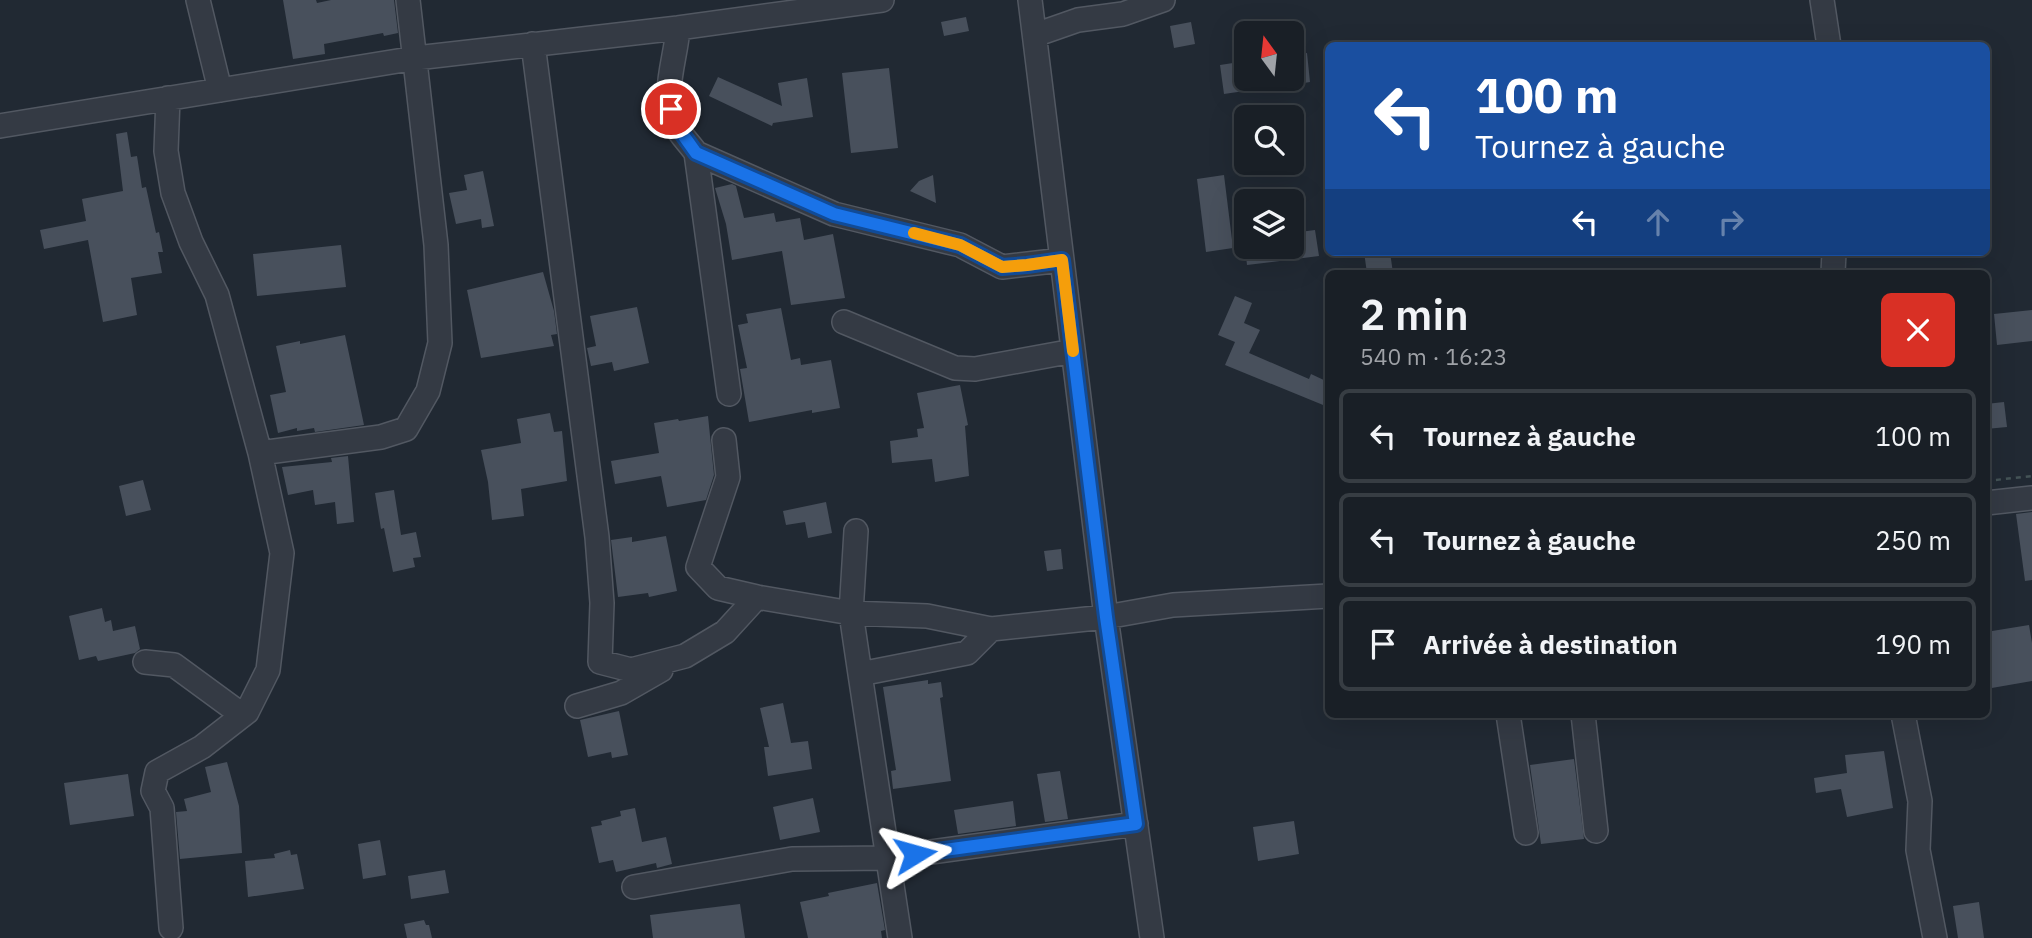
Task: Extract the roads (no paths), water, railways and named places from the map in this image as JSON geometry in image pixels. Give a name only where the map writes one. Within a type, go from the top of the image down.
[{"type":"street","points":[[198,0],[220,89]]},
{"type":"street","points":[[260,453],[381,437],[406,429],[428,391],[440,343],[436,245],[408,0]]},
{"type":"street","points":[[0,126],[416,58],[678,28],[882,0]]},
{"type":"street","points":[[1030,0],[1106,617],[1152,938]]},
{"type":"street","points":[[1035,35],[1077,20],[1124,14],[1163,0]]},
{"type":"street","points":[[1822,0],[1828,42]]},
{"type":"street","points":[[678,28],[676,53],[667,93],[676,125],[696,153],[729,394]]},
{"type":"street","points":[[533,44],[597,537],[602,603],[600,662],[631,670],[685,656]]},
{"type":"street","points":[[168,98],[166,151],[173,193],[191,242],[217,295],[260,453],[282,553],[268,670],[247,712],[202,747],[157,772],[153,791],[162,808],[171,929]]},
{"type":"street","points":[[696,153],[834,214],[960,245],[1002,267],[1062,260]]},
{"type":"street","points":[[844,322],[955,369],[975,369],[1073,351]]},
{"type":"street","points":[[724,440],[728,477],[698,567],[718,589],[851,613],[927,616],[991,629],[1106,617],[1173,605],[1325,596]]},
{"type":"street","points":[[1990,503],[2032,498]]},
{"type":"street","points":[[856,531],[851,613],[900,938]]},
{"type":"street","points":[[577,706],[621,693],[725,632],[757,597]]},
{"type":"street","points":[[860,674],[967,653],[991,629]]},
{"type":"street","points":[[145,662],[174,665],[234,709],[247,712]]},
{"type":"street","points":[[1509,718],[1526,833]]},
{"type":"street","points":[[1583,718],[1596,831]]},
{"type":"street","points":[[1904,718],[1920,801],[1918,850],[1936,938]]},
{"type":"street","points":[[634,887],[792,859],[887,858],[1136,824]]}]
